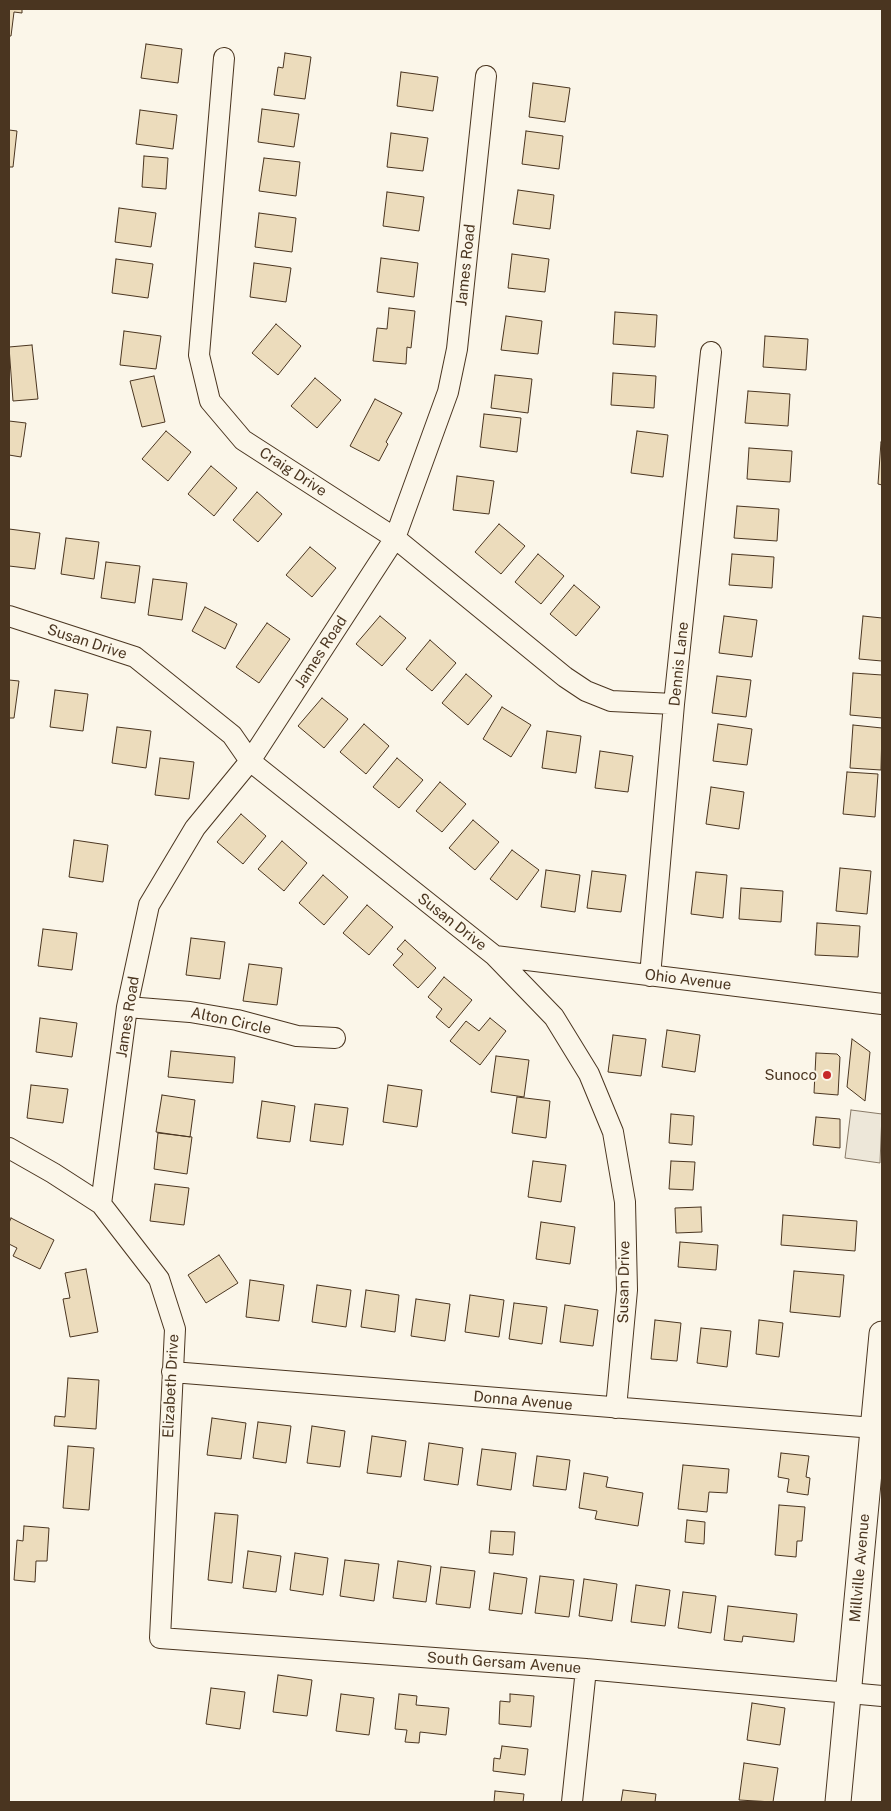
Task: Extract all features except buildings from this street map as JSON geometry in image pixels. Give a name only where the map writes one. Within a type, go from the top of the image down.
[{"type":"main road","name":"Millville Avenue","points":[[838,1802],[882,1334]]},
{"type":"street","name":"Craig Drive","points":[[224,58],[199,355],[210,401],[243,440],[395,538],[566,677],[586,691],[612,701],[674,704]]},
{"type":"street","name":"James Road","points":[[101,1204],[127,1007],[149,905],[196,828],[250,761],[395,538],[448,392],[456,349],[486,76]]},
{"type":"street","name":"Dennis Lane","points":[[650,976],[674,704],[711,352]]},
{"type":"street","name":"Susan Drive","points":[[9,616],[135,657],[232,735],[250,761],[495,956],[554,1017],[589,1074],[613,1132],[625,1202],[627,1290],[616,1408]]},
{"type":"street","name":"Ohio Avenue","points":[[495,956],[882,1004]]},
{"type":"street","name":"Alton Circle","points":[[127,1007],[190,1012],[237,1020],[297,1036],[335,1038]]},
{"type":"street","name":"Elizabeth Drive","points":[[9,1148],[53,1173],[101,1204],[159,1279],[175,1329],[160,1638]]},
{"type":"street","name":"Donna Avenue","points":[[172,1372],[874,1428]]},
{"type":"street","name":"South Gersam Avenue","points":[[160,1638],[586,1669],[882,1696]]},
{"type":"street","points":[[572,1802],[586,1669]]},
{"type":"shaded area","points":[[851,1110],[882,1114],[880,1163],[845,1158]]},
{"type":"place","name":"Sunoco","points":[[827,1075]]}]
